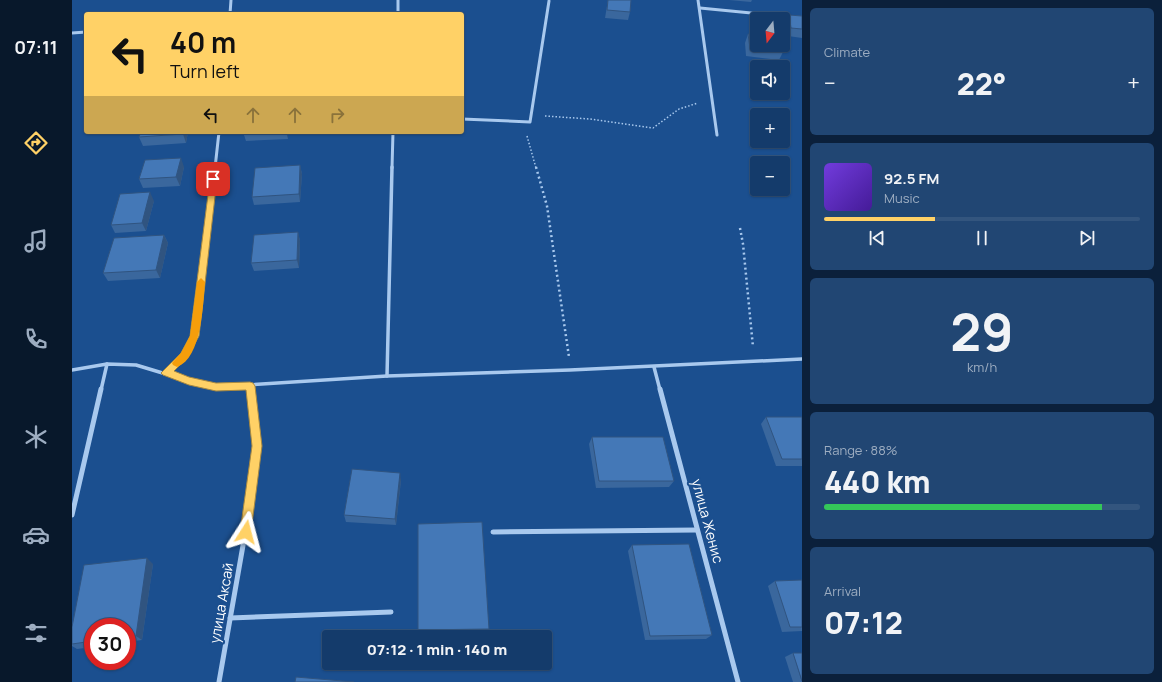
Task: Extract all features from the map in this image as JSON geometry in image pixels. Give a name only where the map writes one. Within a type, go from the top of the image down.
[{"type":"street","points":[[230,0],[230,12]]},
{"type":"street","points":[[398,0],[398,12]]},
{"type":"street","points":[[698,0],[717,135]]},
{"type":"street","points":[[464,119],[530,122],[549,1]]},
{"type":"street","points":[[700,8],[802,18]]},
{"type":"street","points":[[72,33],[84,32]]},
{"type":"street","points":[[166,373],[184,356],[195,336],[219,134]]},
{"type":"street","points":[[387,376],[393,134]]},
{"type":"street","points":[[72,370],[107,364],[136,365],[189,381],[216,387],[387,376],[654,367],[802,359]]},
{"type":"street","points":[[72,515],[107,364]]},
{"type":"street","name":"улица Женис","points":[[654,367],[738,682]]},
{"type":"street","name":"улица Аксай","points":[[219,682],[248,517],[257,446],[250,386]]},
{"type":"street","points":[[493,532],[697,530]]},
{"type":"street","points":[[230,618],[391,612]]},
{"type":"path","points":[[531,115],[590,119],[653,128],[679,109],[712,98]]},
{"type":"path","points":[[530,122],[527,135],[547,206],[570,370]]},
{"type":"path","points":[[740,228],[743,244],[755,362]]},
{"type":"building","points":[[608,0],[631,0],[630,12],[607,10]]},
{"type":"building","points":[[790,15],[802,16],[802,29],[791,28]]},
{"type":"building","points":[[748,34],[750,34],[750,48]]},
{"type":"building","points":[[140,134],[183,134],[139,137]]},
{"type":"building","points":[[181,158],[176,177],[139,179],[145,160]]},
{"type":"building","points":[[300,165],[299,194],[252,197],[255,168]]},
{"type":"building","points":[[150,192],[142,223],[111,225],[120,194]]},
{"type":"building","points":[[298,232],[297,260],[251,263],[254,235]]},
{"type":"building","points":[[164,235],[156,270],[103,273],[114,238]]},
{"type":"building","points":[[766,417],[802,417],[802,459],[782,459]]},
{"type":"building","points":[[592,437],[663,437],[674,481],[599,481]]},
{"type":"building","points":[[352,469],[400,473],[395,519],[344,515]]},
{"type":"building","points":[[482,522],[489,629],[418,630],[418,524]]},
{"type":"building","points":[[689,544],[712,635],[650,636],[632,545]]},
{"type":"building","points":[[147,558],[136,636],[136,618],[84,618],[84,642],[72,644],[72,627],[84,565]]},
{"type":"building","points":[[802,580],[802,627],[790,627],[775,581]]},
{"type":"building","points":[[793,653],[802,653],[802,681]]},
{"type":"building","points":[[296,677],[354,682],[295,682]]},
{"type":"slow traffic","points":[[177,363],[184,356],[195,336],[201,282]]},
{"type":"route","points":[[213,179],[195,336],[184,356],[166,373],[189,381],[216,387],[250,386],[257,446],[246,532]]}]
